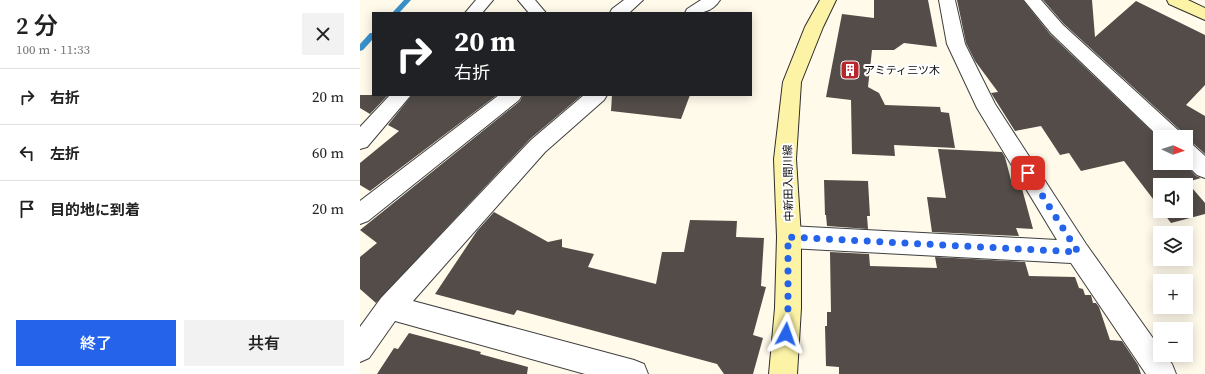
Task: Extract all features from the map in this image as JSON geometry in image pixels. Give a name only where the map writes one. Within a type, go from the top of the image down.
[{"type":"main road","name":"中新田入間川線","points":[[784,374],[788,308],[788,237],[785,159],[792,82],[814,27],[828,0]]},
{"type":"main road","points":[[1175,0],[1205,15]]},
{"type":"street","points":[[474,12],[485,0]]},
{"type":"street","points":[[526,0],[537,12]]},
{"type":"street","points":[[619,12],[635,0]]},
{"type":"street","points":[[694,12],[712,0]]},
{"type":"street","points":[[947,0],[956,44],[986,108],[1078,252],[1162,374]]},
{"type":"street","points":[[1032,0],[1057,29],[1165,130]]},
{"type":"street","points":[[360,141],[400,96]]},
{"type":"street","points":[[360,214],[511,96]]},
{"type":"street","points":[[360,348],[390,307],[538,146],[597,96]]},
{"type":"street","points":[[1193,158],[1205,169]]},
{"type":"street","points":[[788,237],[1078,252]]},
{"type":"street","points":[[390,307],[634,374]]},
{"type":"building","points":[[874,0],[928,0],[937,47],[904,43],[894,50],[872,50],[868,87],[879,93],[885,105],[940,107],[941,112],[949,113],[955,148],[894,145],[895,156],[852,154],[851,100],[826,97],[842,14],[874,18]]},
{"type":"building","points":[[957,0],[1023,0],[1050,34],[1153,132],[1153,170],[1190,170],[1196,176],[1201,178],[1193,180],[1193,178],[1153,178],[1153,199],[1124,161],[1081,171],[1069,153],[1060,155],[1041,126],[1015,131],[991,93],[998,92],[975,61],[966,43]]},
{"type":"building","points":[[1043,0],[1092,0],[1095,37],[1136,1],[1205,35],[1205,85],[1186,105],[1205,116],[1205,154],[1193,144],[1193,130],[1180,130],[1064,24]]},
{"type":"building","points":[[360,95],[387,96],[370,114],[360,108]]},
{"type":"building","points":[[411,96],[496,96],[370,191],[360,185],[360,163],[399,131],[388,125]]},
{"type":"building","points":[[522,96],[581,96],[530,139],[376,303],[360,289],[360,257],[377,243],[360,230],[520,101]]},
{"type":"building","points":[[612,96],[690,96],[681,119],[611,111]]},
{"type":"building","points":[[938,149],[1002,152],[1005,157],[1012,184],[1021,185],[1033,229],[1016,228],[1019,236],[932,232],[927,197],[946,198]]},
{"type":"building","points":[[824,180],[868,181],[870,216],[867,216],[868,229],[827,226],[825,215]]},
{"type":"building","points":[[1193,189],[1205,203],[1205,214],[1193,217]]},
{"type":"building","points":[[494,212],[548,242],[562,239],[562,247],[594,254],[588,267],[656,284],[662,252],[684,252],[690,220],[737,221],[736,237],[764,238],[761,286],[766,287],[753,335],[763,338],[753,374],[724,374],[717,364],[517,310],[514,315],[435,294],[477,231]]},
{"type":"building","points":[[1167,218],[1190,218],[1171,223]]},
{"type":"building","points":[[830,252],[869,254],[870,266],[937,268],[935,257],[1025,262],[1029,276],[1075,277],[1079,288],[1083,289],[1085,295],[1091,295],[1093,303],[1096,303],[1099,307],[1110,340],[1122,341],[1138,365],[1141,374],[839,374],[839,367],[826,366],[825,326],[827,326],[827,312],[831,312]]},
{"type":"building","points":[[409,333],[481,352],[480,354],[528,367],[527,374],[377,374],[394,348],[398,349]]},
{"type":"waterway","points":[[396,12],[408,0]]},
{"type":"waterway","points":[[360,48],[372,36]]},
{"type":"place","name":"アミティ三ツ木","points":[[850,70]]},
{"type":"route","points":[[786,334],[788,308],[788,237],[1078,252],[1028,173]]}]
